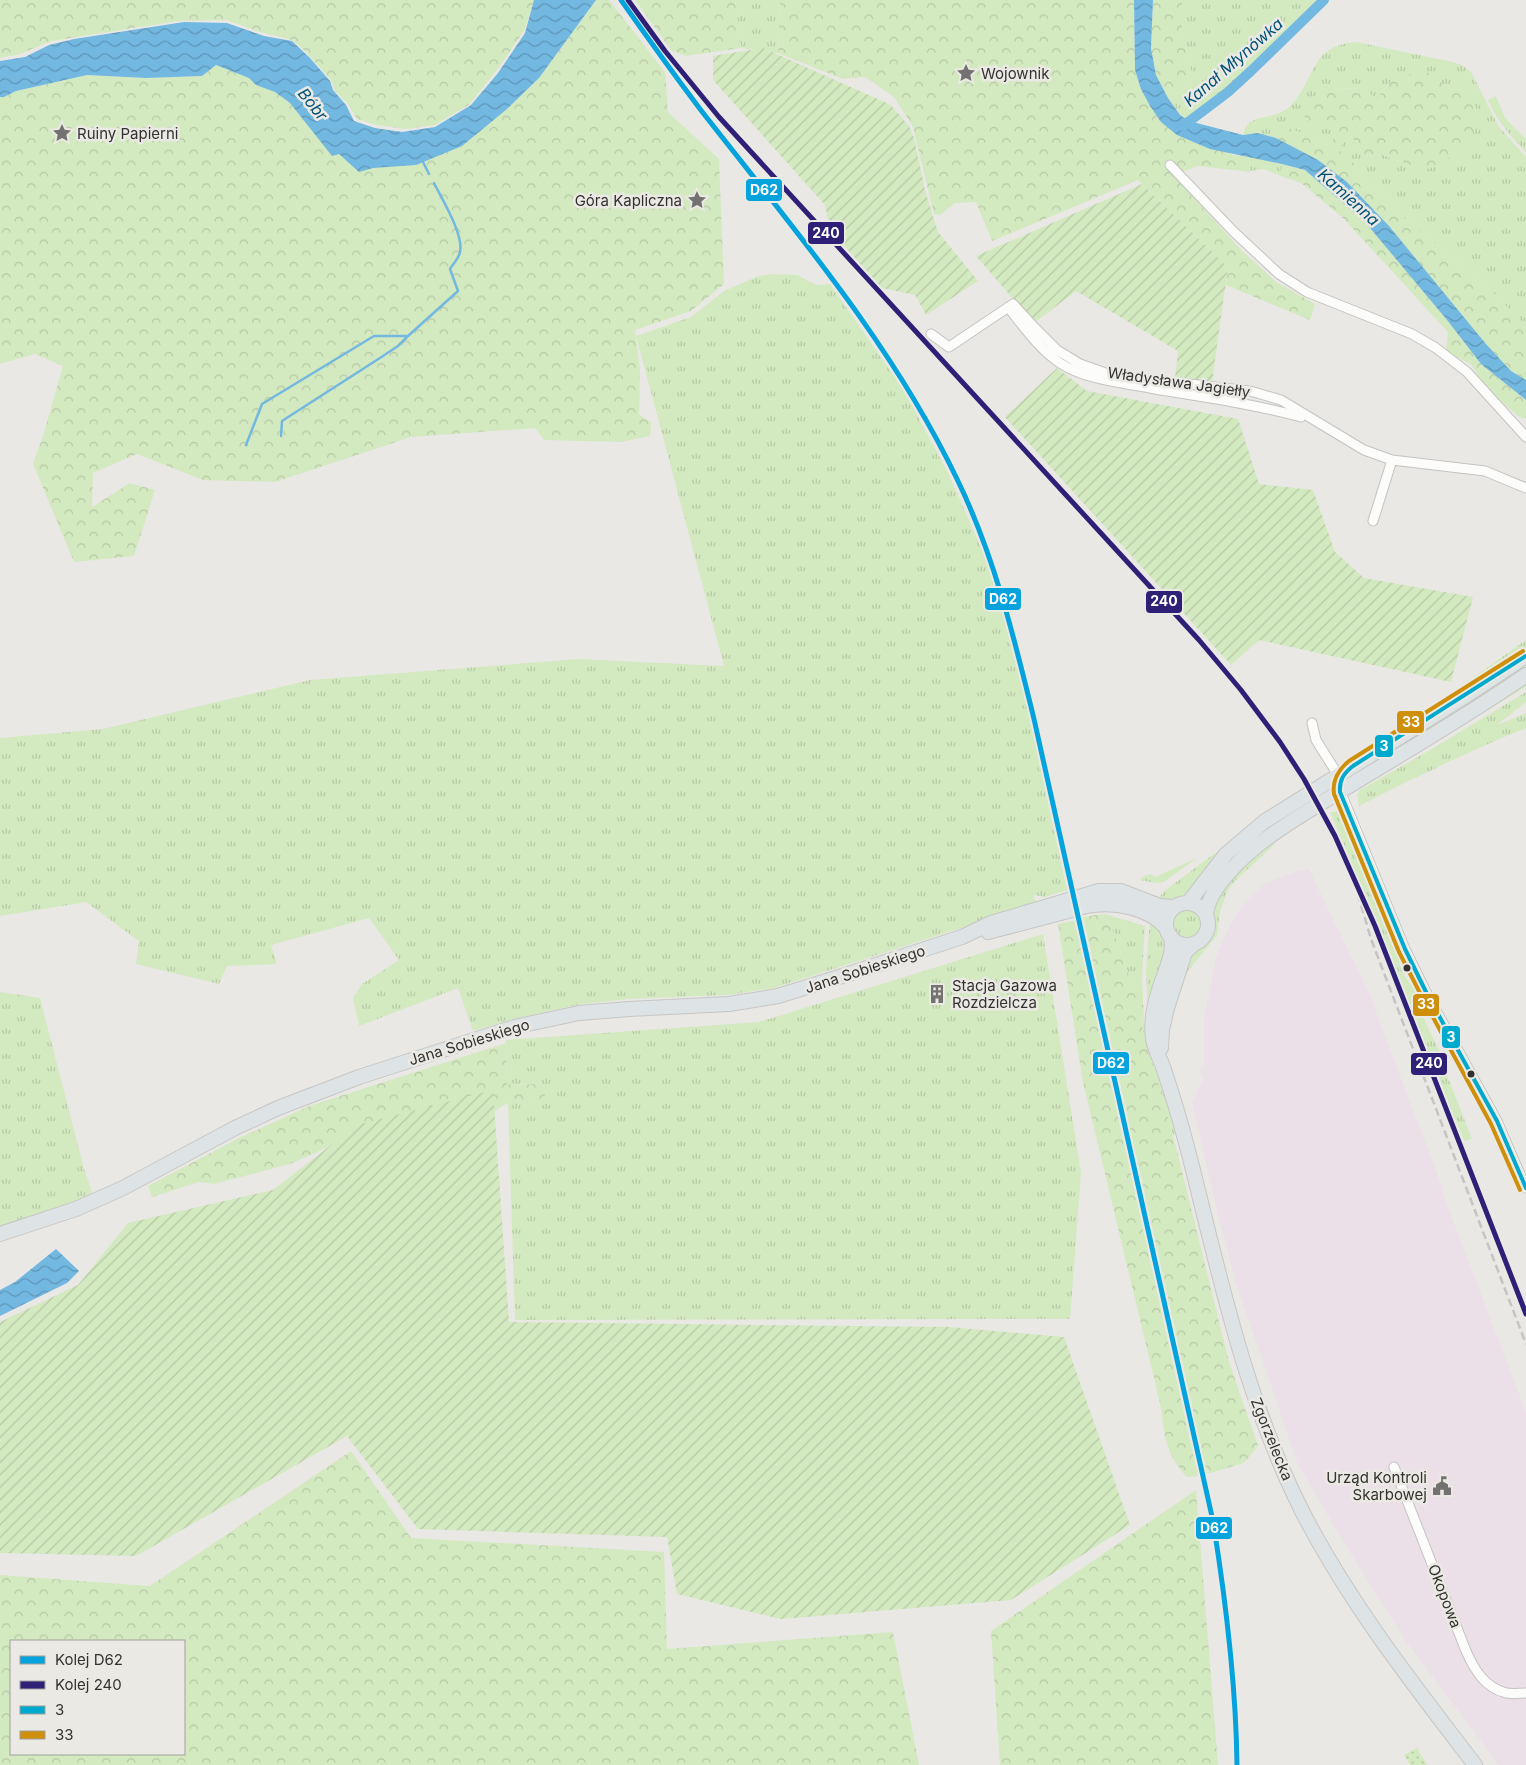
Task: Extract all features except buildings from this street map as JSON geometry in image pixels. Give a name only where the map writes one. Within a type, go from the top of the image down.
[{"type":"main road","points":[[1188,903],[1226,854],[1266,821],[1526,656]]},
{"type":"main road","points":[[1206,915],[1208,904],[1213,894],[1232,870],[1279,830],[1526,675]]},
{"type":"main road","name":"Jana Sobieskiego","points":[[0,1234],[76,1209],[124,1188],[235,1128],[278,1108],[359,1077],[474,1039],[540,1021],[579,1013],[729,1004],[765,998],[808,987],[962,936],[991,923],[1098,891],[1121,891],[1160,906],[1174,907]]},
{"type":"main road","name":"Jana Sobieskiego","points":[[962,936],[1001,930],[1104,903],[1119,904],[1133,908],[1158,920],[1169,933]]},
{"type":"main road","points":[[1188,903],[1195,904],[1206,915],[1208,920],[1206,931],[1200,940],[1195,943],[1185,944],[1169,933],[1167,917],[1174,907],[1188,903]]},
{"type":"main road","name":"Zgorzelecka","points":[[1169,933],[1172,948],[1152,1019],[1153,1039],[1183,1132],[1239,1352],[1264,1424],[1289,1484],[1321,1547],[1365,1617],[1475,1765]]},
{"type":"main road","name":"Zgorzelecka","points":[[1164,1069],[1161,1044],[1163,1024],[1185,952],[1195,943]]},
{"type":"street","points":[[1170,165],[1234,232],[1279,274],[1307,292],[1412,334],[1436,348],[1467,372],[1526,437]]},
{"type":"street","name":"Władysława Jagiełły","points":[[1008,307],[1013,304],[1057,350],[1080,364],[1095,370],[1112,375],[1250,391],[1282,400],[1364,450],[1392,460],[1485,471],[1526,488]]},
{"type":"street","points":[[931,334],[949,346],[1008,307],[1026,330],[1048,353],[1070,369],[1116,382],[1268,408],[1311,419]]},
{"type":"street","points":[[1373,521],[1392,460]]},
{"type":"street","points":[[1312,723],[1316,740],[1338,775]]},
{"type":"street","points":[[1353,766],[1340,779],[1338,784],[1340,792],[1405,949],[1427,994],[1497,1121],[1525,1185]]},
{"type":"street","points":[[1307,794],[1326,788],[1340,792]]},
{"type":"street","name":"Okopowa","points":[[1394,1467],[1475,1670],[1486,1683],[1506,1693],[1526,1693]]},
{"type":"shaded area","points":[[1309,869],[1372,999],[1526,1412],[1526,1765],[1499,1765],[1407,1643],[1347,1548],[1298,1465],[1236,1283],[1216,1207],[1192,1103],[1203,1079],[1199,1069],[1204,1067],[1204,1017],[1216,959],[1225,935],[1241,907],[1264,884],[1294,872]]},
{"type":"green space","points":[[0,0],[534,0],[525,29],[502,63],[470,104],[435,125],[406,129],[377,125],[357,119],[348,104],[335,91],[331,80],[305,51],[292,40],[260,32],[226,20],[178,21],[51,41],[20,54],[0,58]]},
{"type":"green space","points":[[596,0],[609,0],[665,72],[668,112],[719,159],[724,284],[691,311],[635,330],[640,370],[639,414],[651,423],[650,436],[621,442],[544,440],[535,428],[411,437],[275,482],[203,480],[137,454],[93,473],[92,507],[130,483],[155,490],[134,556],[74,562],[33,464],[63,366],[35,354],[0,364],[0,97],[16,91],[87,75],[146,78],[202,76],[216,65],[249,78],[256,85],[275,92],[290,103],[314,132],[359,171],[373,168],[507,109],[539,78]]},
{"type":"green space","points":[[635,0],[735,0],[741,48],[686,56],[671,50]]},
{"type":"green space","points":[[735,0],[780,0],[778,53],[741,48]]},
{"type":"green space","points":[[780,0],[1134,0],[1135,70],[1141,89],[1161,122],[1233,155],[1251,157],[1250,172],[1198,166],[1173,175],[1243,252],[1276,282],[1315,304],[1310,320],[1226,285],[1228,267],[1138,180],[992,241],[976,202],[955,203],[940,215],[934,214],[913,127],[894,97],[865,77],[843,79],[778,53]]},
{"type":"green space","points":[[1153,0],[1182,0],[1182,33],[1193,78],[1184,90],[1168,98],[1156,75],[1151,48]]},
{"type":"green space","points":[[1182,0],[1324,0],[1228,92],[1189,121],[1180,115],[1168,98],[1184,90],[1193,78],[1182,33]]},
{"type":"green space","points":[[1356,42],[1462,65],[1471,72],[1499,127],[1526,157],[1526,326],[1480,280],[1399,214],[1392,203],[1356,172],[1356,165],[1338,150],[1346,136],[1357,141],[1363,156],[1383,155],[1415,167],[1467,93],[1447,87],[1434,74],[1391,81],[1376,99],[1363,88],[1330,89],[1339,135],[1327,145],[1317,138],[1283,127],[1276,138],[1258,133],[1243,135],[1251,121],[1280,113],[1290,106],[1299,95],[1315,65],[1329,50],[1340,45]]},
{"type":"green space","points":[[763,48],[891,105],[909,126],[914,138],[925,190],[938,232],[978,281],[926,315],[915,295],[882,288],[830,230],[825,205],[713,80],[713,56]]},
{"type":"green space","points":[[1418,71],[1434,74],[1447,87],[1468,93],[1476,108],[1471,146],[1429,169],[1415,167],[1383,155],[1363,156],[1357,141],[1346,136],[1339,150],[1356,165],[1356,172],[1392,203],[1399,214],[1480,280],[1526,326],[1526,380],[1511,371],[1486,344],[1389,226],[1347,182],[1276,138],[1283,126],[1317,138],[1327,145],[1339,134],[1304,119],[1314,98],[1330,89],[1363,88],[1376,99],[1391,81]]},
{"type":"green space","points":[[1496,96],[1505,118],[1526,139],[1526,152],[1504,128],[1492,108],[1488,100]]},
{"type":"green space","points":[[1251,157],[1282,164],[1281,176],[1263,169],[1250,171]]},
{"type":"green space","points":[[1282,164],[1305,170],[1365,222],[1447,320],[1481,364],[1526,400],[1526,419],[1519,417],[1497,398],[1478,376],[1472,365],[1446,351],[1448,332],[1342,217],[1301,183],[1281,176]]},
{"type":"green space","points":[[1142,184],[1228,267],[1212,382],[1175,379],[1178,351],[1076,291],[1034,323],[976,256]]},
{"type":"green space","points":[[771,274],[797,275],[816,285],[830,284],[905,392],[948,473],[991,570],[1020,674],[1067,890],[1045,897],[1034,895],[1033,898],[1039,903],[774,988],[727,995],[628,999],[577,1005],[513,1019],[473,1031],[458,988],[359,1026],[353,998],[362,984],[399,960],[369,918],[271,945],[277,964],[227,966],[219,984],[136,964],[139,941],[86,902],[0,916],[0,738],[103,729],[310,680],[579,659],[724,666],[636,336],[691,317],[724,291],[756,277]]},
{"type":"green space","points":[[1057,368],[1087,391],[1238,419],[1259,484],[1313,490],[1335,552],[1364,578],[1473,597],[1451,682],[1259,640],[1231,665],[1005,417]]},
{"type":"green space","points":[[1526,640],[1526,649],[1471,685],[1468,681]]},
{"type":"green space","points":[[1526,662],[1526,669],[1361,773],[1358,769]]},
{"type":"green space","points":[[1526,681],[1526,687],[1392,768]]},
{"type":"green space","points":[[1463,685],[1465,689],[1377,745],[1379,742]]},
{"type":"green space","points":[[1526,692],[1526,702],[1497,725],[1526,713],[1526,728],[1442,765],[1359,806],[1357,795],[1360,790]]},
{"type":"green space","points":[[1330,812],[1338,812],[1342,815],[1400,950],[1400,965],[1404,975],[1419,996],[1416,1002],[1448,1069],[1445,1070],[1472,1139],[1464,1141],[1377,923]]},
{"type":"green space","points":[[1275,844],[1235,881],[1228,890],[1220,911],[1217,935],[1188,971],[1171,1019],[1166,1025],[1193,951],[1207,942],[1214,932],[1213,903],[1234,876],[1265,847]]},
{"type":"green space","points":[[1215,853],[1216,860],[1189,894],[1170,900],[1158,901],[1163,892]]},
{"type":"green space","points":[[1197,858],[1164,882],[1155,883],[1140,880],[1144,876],[1151,874],[1155,877]]},
{"type":"green space","points":[[1187,909],[1197,913],[1201,923],[1197,933],[1187,937],[1177,933],[1173,923],[1177,913]]},
{"type":"green space","points":[[1102,913],[1145,926],[1142,977],[1144,1023],[1177,1134],[1173,1135],[1143,1031],[1137,998],[1114,933]]},
{"type":"green space","points":[[1102,914],[1114,933],[1137,998],[1143,1031],[1173,1135],[1229,1362],[1258,1446],[1244,1463],[1207,1474],[1083,917]]},
{"type":"green space","points":[[1150,920],[1159,928],[1167,945],[1148,1017],[1146,969]]},
{"type":"green space","points":[[1073,921],[1075,923],[1198,1476],[1187,1477],[1179,1468],[1167,1443],[1160,1403],[1083,1082],[1058,924]]},
{"type":"green space","points":[[1043,934],[1081,1173],[1070,1319],[515,1320],[508,1103],[545,1101],[543,1084],[507,1085],[506,1040],[759,1022]]},
{"type":"green space","points":[[0,992],[40,998],[84,1169],[95,1200],[0,1234]]},
{"type":"green space","points":[[506,1043],[507,1085],[543,1084],[546,1101],[508,1103],[487,1115],[351,1137],[290,1164],[214,1184],[199,1182],[152,1197],[148,1186],[239,1138],[309,1106]]},
{"type":"green space","points":[[493,1090],[509,1322],[949,1327],[1064,1337],[1130,1525],[1011,1600],[781,1619],[677,1594],[667,1537],[418,1529],[347,1436],[136,1556],[0,1553],[0,1322],[78,1285],[128,1223],[273,1190],[357,1125]]},
{"type":"green space","points":[[351,1451],[411,1538],[664,1552],[667,1649],[893,1632],[919,1765],[0,1765],[0,1575],[150,1586]]},
{"type":"green space","points":[[1196,1490],[1218,1765],[1000,1765],[991,1631]]},
{"type":"green space","points":[[1417,1748],[1427,1765],[1410,1765],[1404,1755]]},
{"type":"water","name":"Bóbr","points":[[534,0],[596,0],[539,78],[507,109],[462,146],[416,165],[373,168],[359,172],[339,154],[332,156],[290,103],[275,92],[256,85],[249,78],[216,65],[202,76],[146,78],[87,75],[16,91],[0,97],[0,61],[25,57],[49,45],[74,39],[184,22],[227,23],[264,36],[292,41],[330,81],[333,90],[346,105],[354,121],[375,128],[402,132],[435,127],[471,105],[498,73],[525,33]]},
{"type":"water","name":"Kamienna","points":[[1134,0],[1153,0],[1151,48],[1156,75],[1168,98],[1180,115],[1189,121],[1243,135],[1258,133],[1276,138],[1318,160],[1347,182],[1389,226],[1486,344],[1511,371],[1526,380],[1526,400],[1481,364],[1447,320],[1365,222],[1305,170],[1210,149],[1177,135],[1161,122],[1141,89],[1135,70]]},
{"type":"water","points":[[56,1249],[79,1271],[67,1283],[0,1316],[0,1290],[15,1282]]},
{"type":"waterway","name":"Kanał Młynówka","points":[[1183,126],[1228,92],[1324,0]]},
{"type":"waterway","points":[[422,160],[429,174]]},
{"type":"waterway","points":[[246,445],[262,404],[374,336],[408,336],[458,291],[450,269],[459,254],[459,236],[452,217],[434,183]]},
{"type":"waterway","points":[[281,436],[282,421],[398,346],[407,337]]},
{"type":"railway","points":[[1351,871],[1371,939],[1526,1344]]},
{"type":"rail line","name":"D62","points":[[621,0],[700,109],[805,242],[871,333],[931,429],[957,479],[982,537],[1011,627],[1034,719],[1213,1521],[1230,1643],[1237,1765]]},
{"type":"rail line","name":"240","points":[[628,0],[665,51],[719,117],[1199,640],[1241,690],[1280,742],[1304,779],[1335,836],[1375,926],[1526,1314]]},
{"type":"transit line","name":"33","points":[[1520,1190],[1491,1124],[1399,952],[1334,794],[1334,784],[1342,768],[1349,761],[1523,651]]},
{"type":"transit line","name":"3","points":[[1526,656],[1353,766],[1347,771],[1340,784],[1340,792],[1405,949],[1427,994],[1497,1121],[1526,1188]]},
{"type":"place","name":"Wojownik","points":[[966,73]]},
{"type":"place","name":"Ruiny Papierni","points":[[62,133]]},
{"type":"place","name":"Góra Kapliczna","points":[[697,200]]},
{"type":"place","name":"Stacja Gazowa Rozdzielcza","points":[[937,994]]},
{"type":"place","name":"Urząd Kontroli Skarbowej","points":[[1442,1486]]}]
